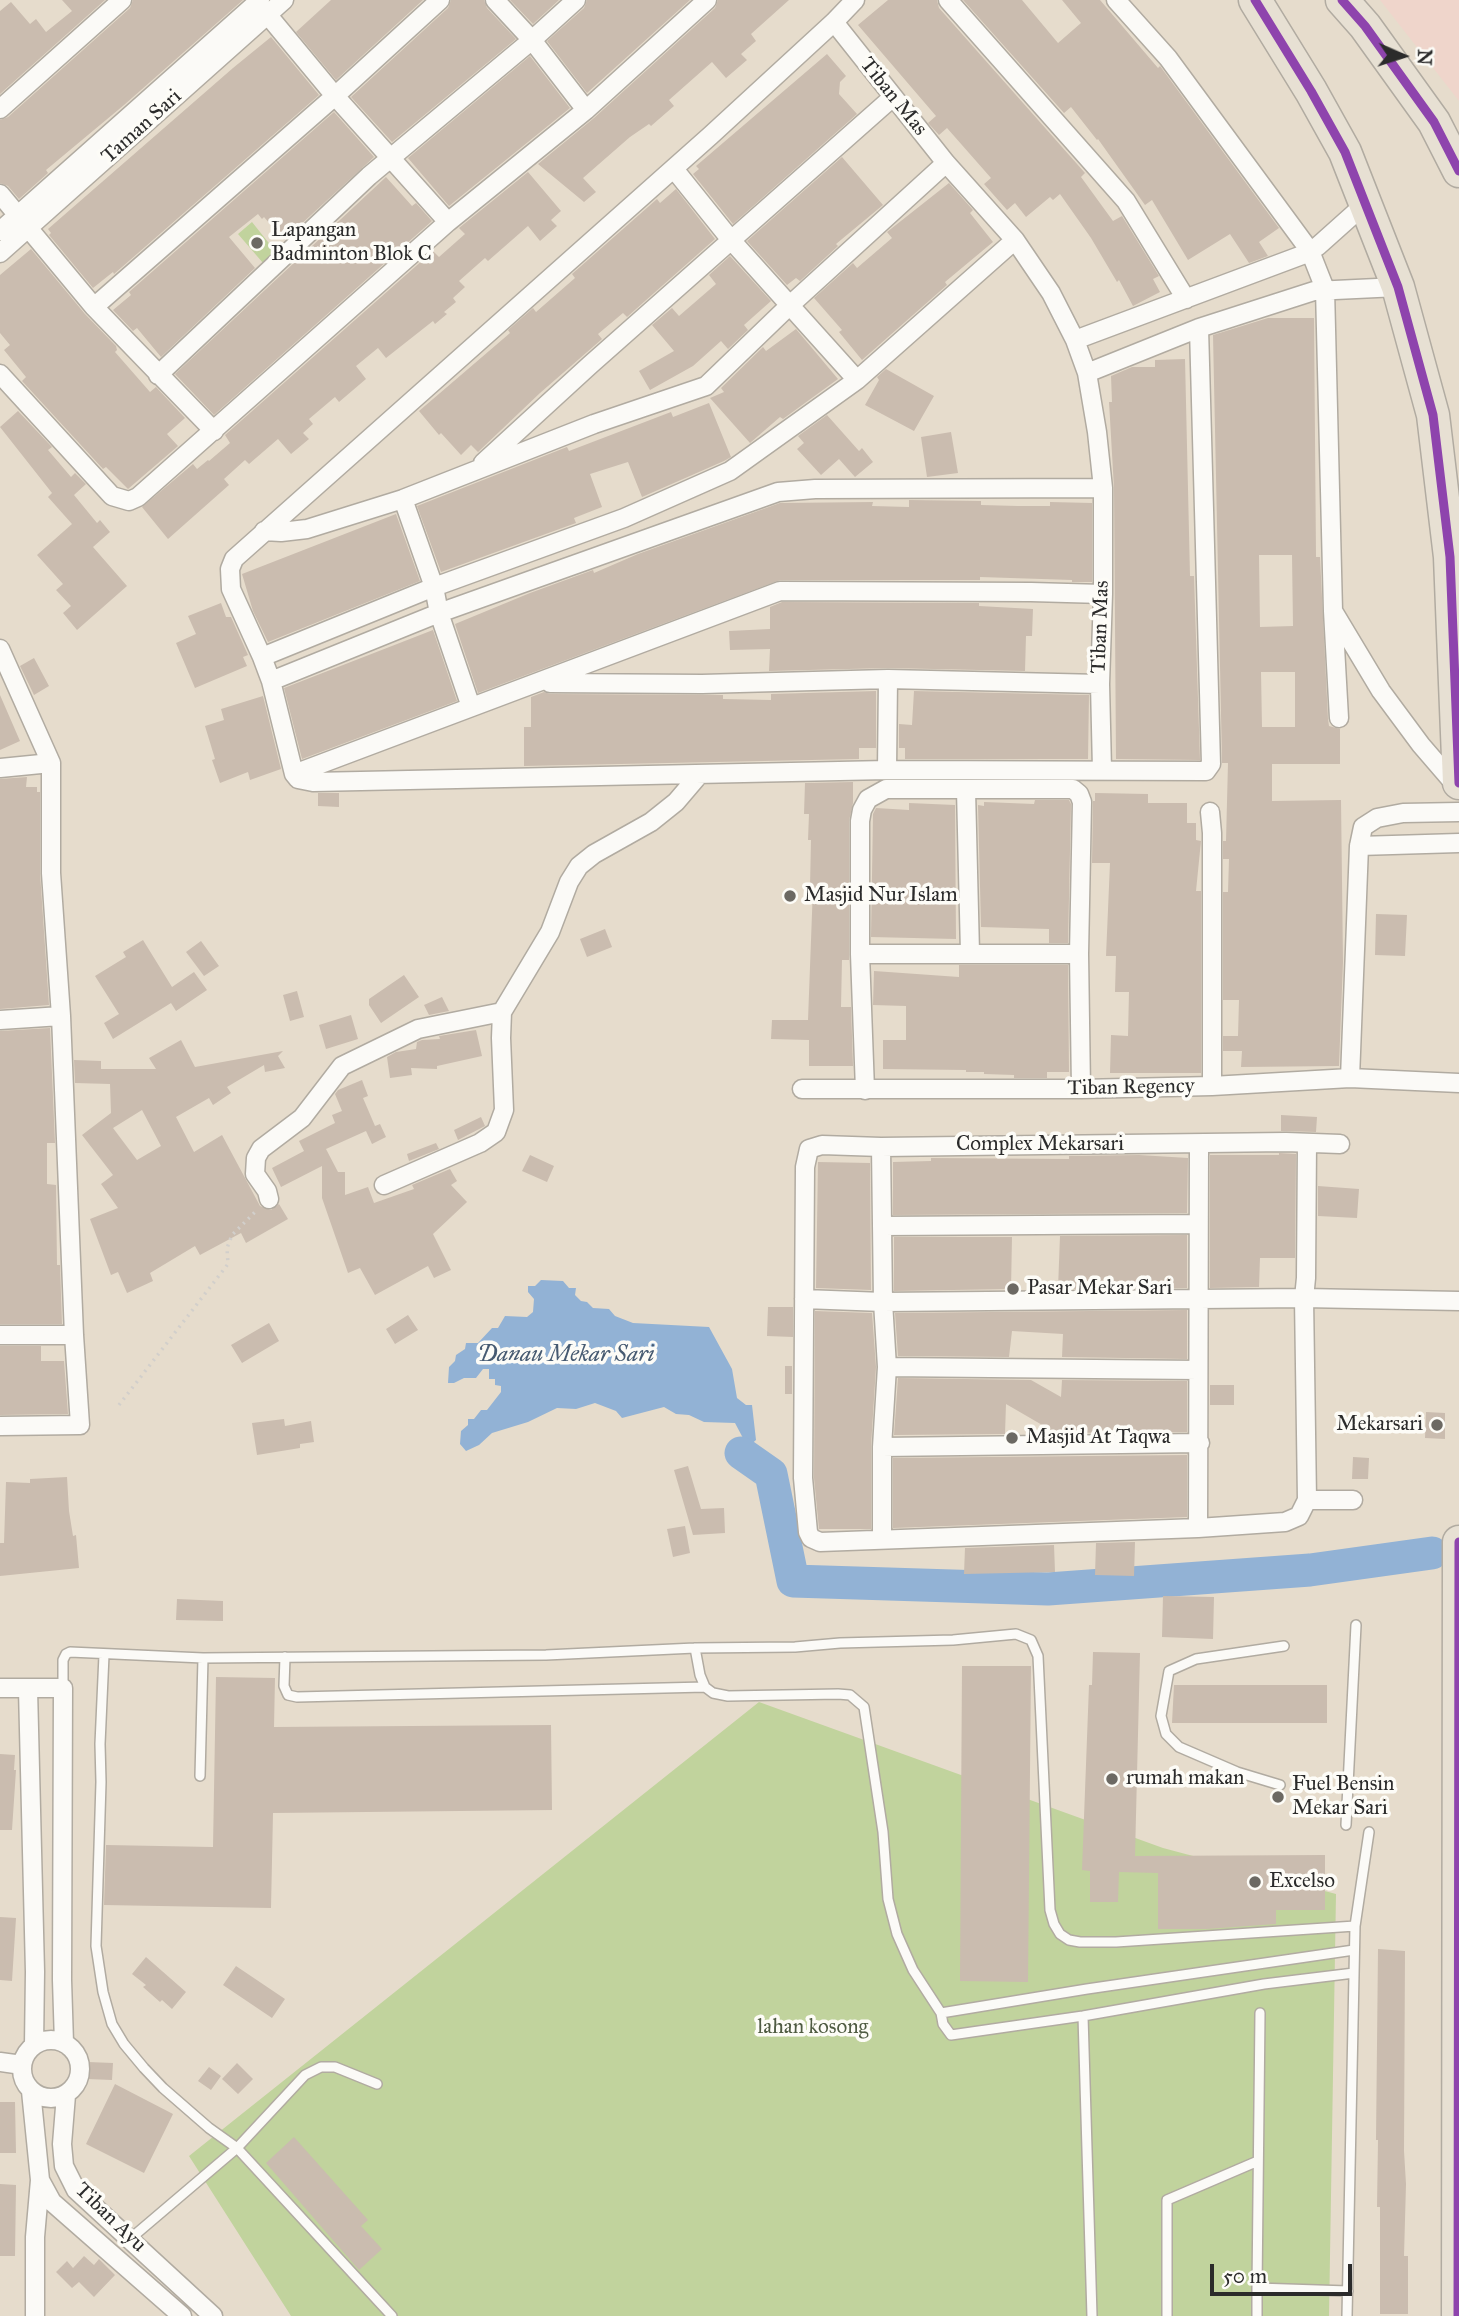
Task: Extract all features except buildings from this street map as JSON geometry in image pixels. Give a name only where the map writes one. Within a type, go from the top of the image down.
[{"type":"highway","points":[[1255,0],[1333,129],[1366,204],[1398,287],[1433,415],[1450,557],[1459,786]]},
{"type":"highway","points":[[1342,0],[1367,13],[1434,122],[1459,171]]},
{"type":"highway","points":[[1458,2316],[1459,1542]]},
{"type":"street","points":[[0,110],[122,0]]},
{"type":"street","name":"Taman Sari","points":[[0,253],[24,220],[260,4],[285,0]]},
{"type":"street","points":[[94,307],[335,96],[440,0]]},
{"type":"street","points":[[495,0],[532,40],[586,110]]},
{"type":"street","points":[[158,375],[369,176],[576,0]]},
{"type":"street","points":[[0,374],[113,496],[129,501],[138,497],[448,222],[586,110],[707,0]]},
{"type":"street","points":[[855,0],[530,299],[234,559],[230,569],[231,589],[271,681],[294,774],[298,779],[313,782],[887,769],[1206,771],[1211,764],[1199,328]]},
{"type":"street","points":[[948,0],[1126,201],[1186,299]]},
{"type":"street","points":[[1116,0],[1168,58],[1310,251],[1325,289],[1333,611],[1339,718]]},
{"type":"street","points":[[260,4],[335,96],[448,222]]},
{"type":"street","name":"Tiban Mas","points":[[834,22],[946,163],[1014,240],[1051,293],[1075,340],[1087,373],[1097,432],[1102,488],[1102,770]]},
{"type":"street","points":[[477,469],[893,97]]},
{"type":"street","points":[[264,531],[307,529],[402,499],[594,424],[706,386],[789,306],[946,163]]},
{"type":"street","points":[[674,169],[731,240],[857,380]]},
{"type":"street","points":[[0,194],[94,307],[214,431]]},
{"type":"street","points":[[1075,340],[1310,251],[1366,204]]},
{"type":"street","name":"Taman Sari","points":[[0,231],[24,220]]},
{"type":"street","points":[[262,657],[434,587],[624,518],[730,471],[857,380],[1014,240]]},
{"type":"street","points":[[1087,373],[1199,328],[1325,289],[1398,287]]},
{"type":"street","points":[[1165,307],[1175,338]]},
{"type":"street","points":[[271,681],[439,613],[778,492],[815,489],[1102,488]]},
{"type":"street","points":[[402,499],[434,587],[439,613],[471,707]]},
{"type":"street","points":[[294,774],[780,591],[1103,594]]},
{"type":"street","points":[[1333,611],[1381,691],[1421,745],[1459,786]]},
{"type":"street","points":[[0,649],[51,763],[51,873],[61,1016],[80,1424],[0,1426]]},
{"type":"street","points":[[539,682],[702,684],[888,679],[1100,684]]},
{"type":"street","points":[[887,769],[888,679]]},
{"type":"street","points":[[0,768],[51,763]]},
{"type":"street","points":[[384,1185],[480,1143],[496,1132],[504,1110],[500,1038],[502,1012],[550,932],[569,882],[579,866],[594,854],[651,822],[676,802],[699,775]]},
{"type":"street","points":[[865,1090],[860,954],[860,821],[868,799],[886,789],[1073,789],[1079,794],[1082,802],[1079,954],[1082,1089]]},
{"type":"street","points":[[966,790],[970,953]]},
{"type":"street","points":[[1210,812],[1212,1086]]},
{"type":"street","points":[[1350,1078],[1359,846],[1363,827],[1377,818],[1403,813],[1459,812]]},
{"type":"street","points":[[1359,846],[1459,843]]},
{"type":"street","points":[[860,954],[1079,954]]},
{"type":"street","points":[[269,1199],[256,1174],[256,1158],[261,1149],[302,1118],[342,1066],[418,1028],[502,1012]]},
{"type":"street","points":[[0,1020],[61,1016]]},
{"type":"street","name":"Tiban Regency","points":[[802,1089],[1082,1089],[1212,1086],[1350,1078],[1459,1083]]},
{"type":"street","points":[[1307,1143],[1304,1298],[1307,1500],[1353,1500]]},
{"type":"street","points":[[1198,1528],[1199,1144]]},
{"type":"street","name":"Complex Mekarsari","points":[[1307,1500],[1300,1516],[1291,1521],[1198,1528],[820,1542],[811,1538],[808,1532],[803,1478],[803,1299],[807,1153],[815,1146],[822,1145],[881,1147],[1340,1144]]},
{"type":"street","points":[[881,1147],[883,1302],[887,1367],[882,1447],[882,1539]]},
{"type":"street","points":[[882,1226],[1197,1224]]},
{"type":"street","points":[[803,1299],[883,1302],[1198,1297],[1459,1301]]},
{"type":"street","points":[[0,1335],[74,1335]]},
{"type":"street","points":[[887,1367],[1198,1370]]},
{"type":"street","points":[[882,1447],[1200,1443]]},
{"type":"street","points":[[0,1688],[63,1688],[64,2043]]},
{"type":"street","points":[[28,1689],[35,1972],[34,2045]]},
{"type":"street","points":[[32,2091],[42,2097],[66,2095],[75,2086],[79,2075],[79,2062],[74,2051],[64,2043],[54,2040],[34,2045],[26,2053],[22,2065],[22,2074],[32,2091],[40,2180],[35,2237],[35,2316]]},
{"type":"street","points":[[0,2062],[22,2065]]},
{"type":"street","name":"Tiban Ayu","points":[[66,2095],[62,2144],[64,2166],[76,2190],[213,2316]]},
{"type":"street","name":"Tiban Ayu","points":[[40,2180],[52,2202],[182,2316]]},
{"type":"lane","points":[[1346,1825],[1356,1625]]},
{"type":"lane","points":[[63,1688],[63,1660],[70,1652],[203,1658],[546,1655],[695,1647],[795,1647],[1016,1634],[1031,1640],[1038,1656],[1050,1910],[1060,1934],[1069,1940],[1080,1942],[1116,1942],[1355,1926]]},
{"type":"lane","points":[[1280,1785],[1237,1772],[1180,1747],[1166,1734],[1161,1716],[1169,1671],[1196,1659],[1284,1646]]},
{"type":"lane","points":[[695,1647],[700,1675],[705,1687],[713,1693],[728,1696],[850,1695],[864,1707],[883,1832],[888,1899],[897,1934],[912,1970],[941,2013],[943,2024],[951,2035],[1083,2016],[1264,1984],[1354,1973]]},
{"type":"lane","points":[[104,1655],[96,1946],[103,1992],[112,2024],[144,2068],[191,2112],[237,2148],[392,2316]]},
{"type":"lane","points":[[285,1657],[284,1686],[288,1695],[297,1697],[705,1687]]},
{"type":"lane","points":[[200,1776],[203,1658]]},
{"type":"lane","points":[[1347,2316],[1355,1926],[1369,1832]]},
{"type":"lane","points":[[941,2013],[1354,1950]]},
{"type":"lane","points":[[1257,2316],[1260,2013]]},
{"type":"lane","points":[[1083,2016],[1092,2316]]},
{"type":"lane","points":[[130,2239],[237,2148],[305,2075],[321,2067],[335,2067],[377,2084]]},
{"type":"lane","points":[[1167,2316],[1167,2200],[1258,2161]]},
{"type":"lane","points":[[1257,2288],[1348,2291]]},
{"type":"path","points":[[119,1405],[228,1264],[227,1248],[232,1236],[269,1199]]},
{"type":"shaded area","points":[[1380,0],[1459,0],[1459,101]]},
{"type":"green space","name":"Lapangan Badminton Blok C","points":[[252,222],[276,252],[263,263],[238,234]]},
{"type":"green space","name":"lahan kosong","points":[[759,1702],[1163,1848],[1336,1894],[1329,2316],[291,2316],[189,2156]]},
{"type":"water","name":"Danau Mekar Sari","points":[[541,1280],[563,1281],[569,1288],[576,1288],[575,1295],[581,1301],[587,1302],[593,1308],[609,1309],[615,1316],[633,1323],[709,1327],[732,1369],[737,1398],[746,1405],[752,1405],[756,1440],[741,1453],[744,1440],[735,1423],[704,1422],[689,1415],[676,1414],[664,1407],[622,1418],[616,1411],[595,1403],[576,1409],[557,1408],[528,1422],[492,1433],[479,1445],[466,1451],[460,1444],[461,1431],[468,1425],[468,1419],[474,1419],[481,1410],[487,1410],[501,1392],[501,1386],[495,1385],[495,1379],[489,1379],[489,1369],[483,1369],[476,1378],[464,1378],[448,1383],[449,1367],[455,1361],[456,1355],[465,1349],[466,1343],[478,1343],[492,1328],[498,1328],[505,1316],[527,1317],[533,1312],[534,1299],[528,1292],[528,1286],[535,1286]]},
{"type":"waterway","points":[[741,1453],[771,1474],[793,1581],[1048,1589],[1310,1570],[1432,1553]]},
{"type":"transit line","points":[[1255,0],[1345,152],[1398,287],[1433,415],[1450,557],[1459,783]]},
{"type":"transit line","points":[[1342,0],[1365,26],[1434,122],[1459,171]]},
{"type":"transit line","points":[[1458,2316],[1459,1542]]},
{"type":"place","name":"Lapangan Badminton Blok C","points":[[257,243]]},
{"type":"place","name":"Masjid Nur Islam","points":[[790,896]]},
{"type":"place","name":"Pasar Mekar Sari","points":[[1013,1289]]},
{"type":"place","name":"Mekarsari","points":[[1437,1425]]},
{"type":"place","name":"Masjid At Taqwa","points":[[1012,1438]]},
{"type":"place","name":"rumah makan","points":[[1112,1779]]},
{"type":"place","name":"Fuel Bensin Mekar Sari","points":[[1278,1797]]},
{"type":"place","name":"Excelso","points":[[1255,1882]]}]
